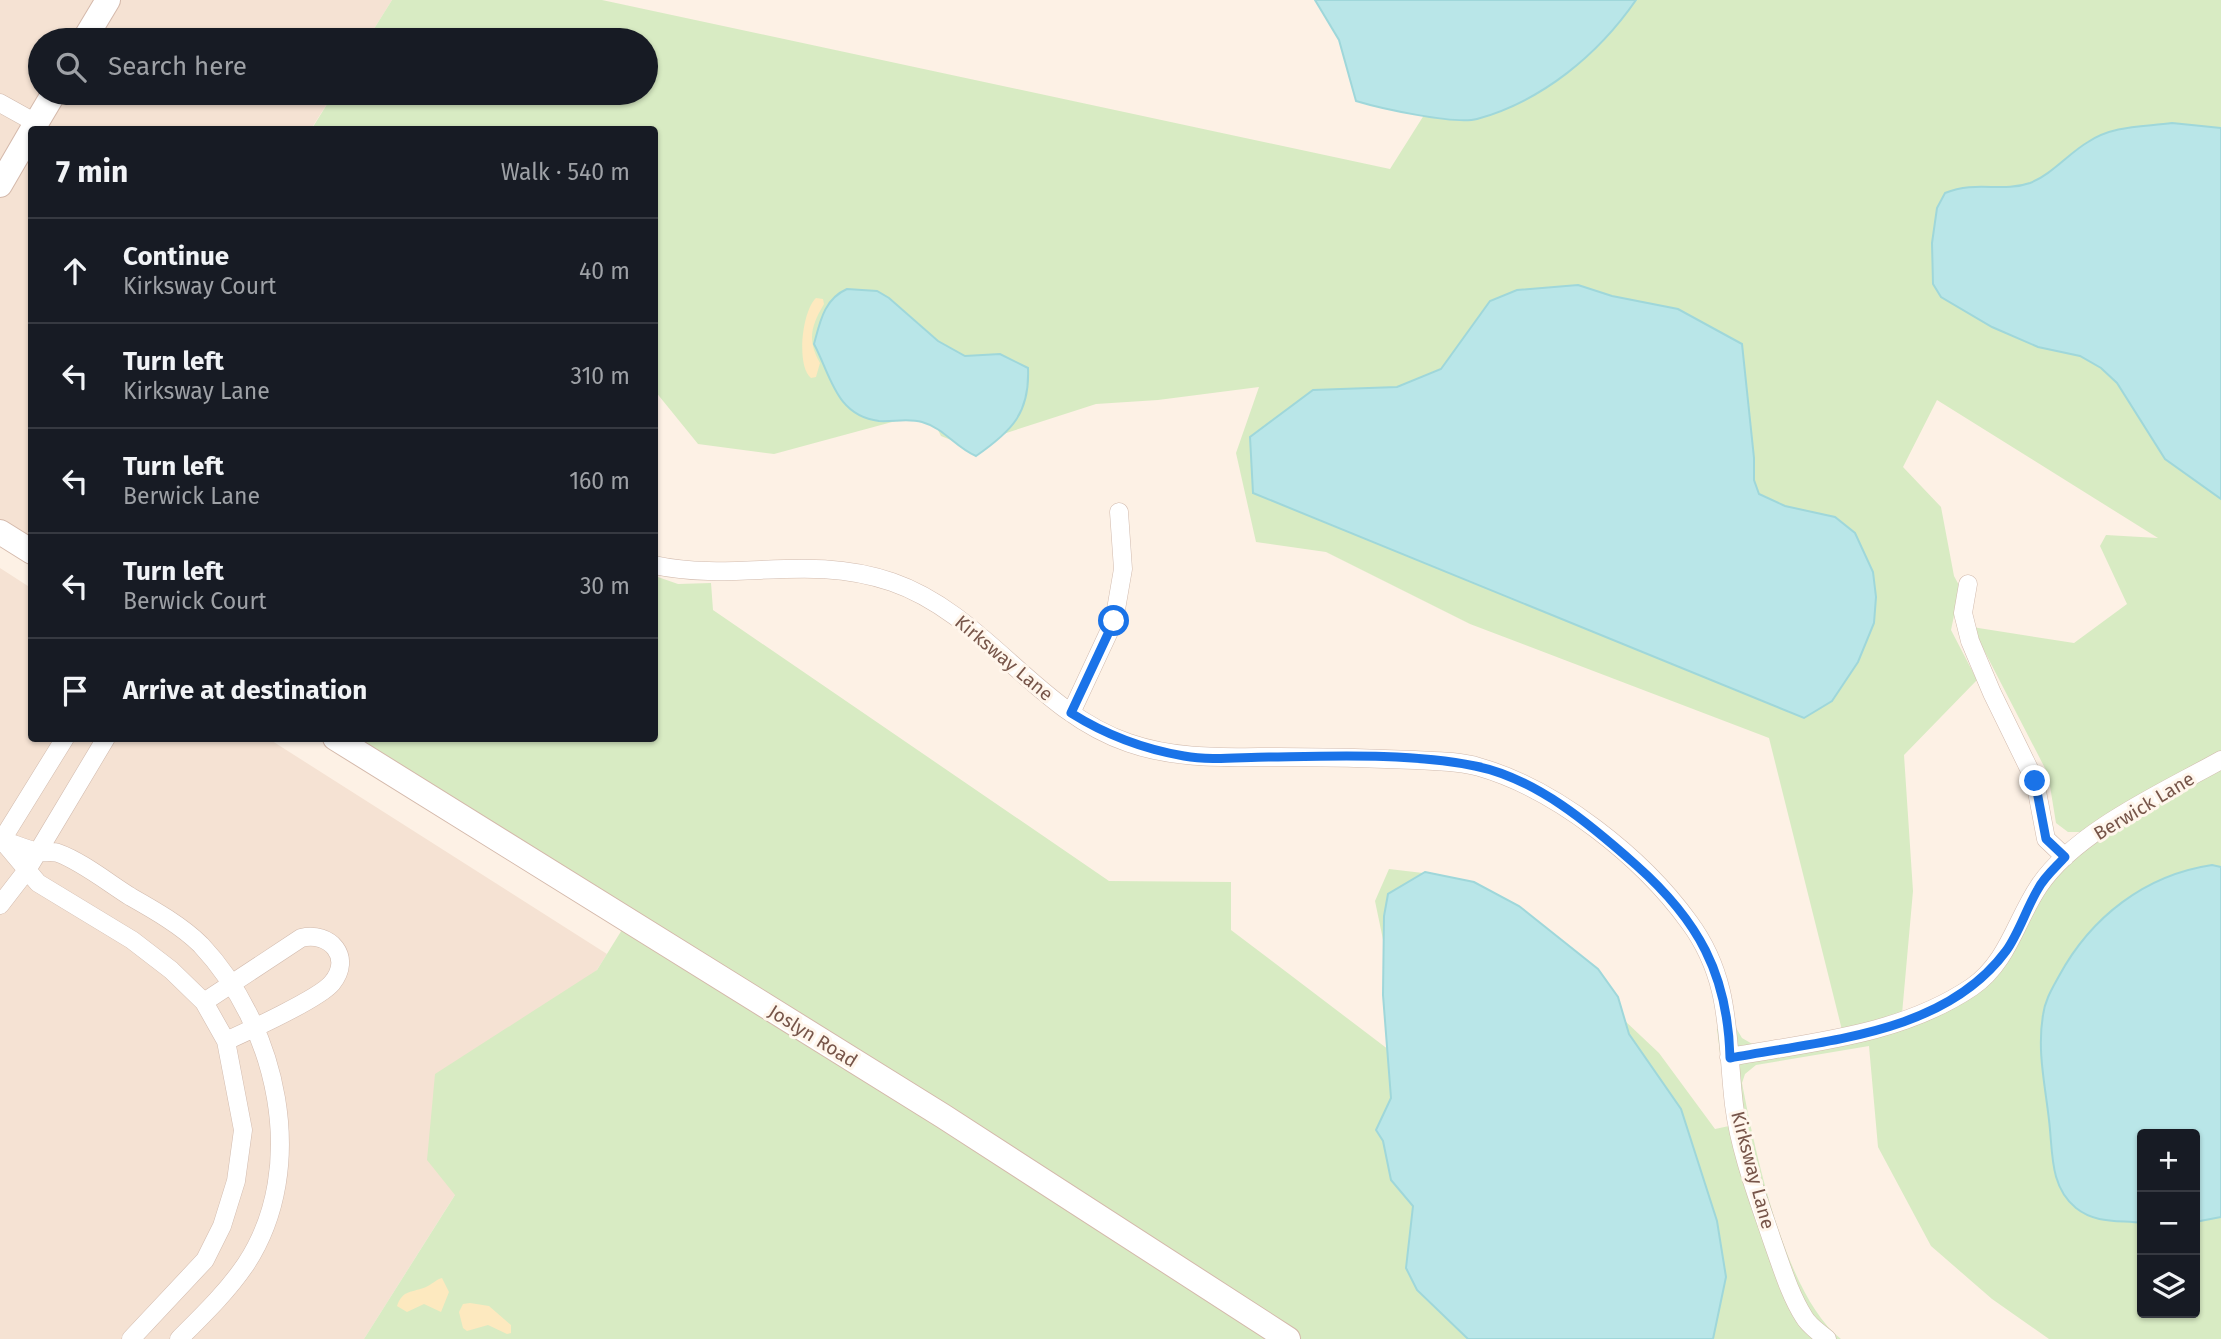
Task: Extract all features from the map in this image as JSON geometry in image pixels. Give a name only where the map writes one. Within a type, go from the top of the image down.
[{"type":"street","points":[[92,28],[108,0]]},
{"type":"street","points":[[0,103],[32,126]]},
{"type":"street","points":[[34,126],[47,105]]},
{"type":"street","points":[[0,185],[28,136]]},
{"type":"street","points":[[1071,713],[1114,621],[1123,569],[1119,512]]},
{"type":"street","points":[[0,532],[28,550]]},
{"type":"street","name":"Kirksway Lane","points":[[658,565],[724,573],[767,567],[842,569],[893,583],[933,602],[984,638],[1071,713],[1129,743],[1186,757],[1433,761],[1476,766],[1521,783],[1592,826],[1652,879],[1690,923],[1720,979],[1729,1020],[1735,1111],[1754,1186],[1787,1283],[1805,1321],[1827,1339]]},
{"type":"street","points":[[1968,584],[1963,613],[1970,641],[2035,781],[2046,839],[2065,857]]},
{"type":"street","points":[[1,842],[63,742]]},
{"type":"street","points":[[0,905],[27,870],[104,742]]},
{"type":"street","name":"Joslyn Road","points":[[341,742],[943,1116],[1288,1339]]},
{"type":"street","name":"Berwick Lane","points":[[1730,1058],[1898,1024],[1931,1010],[1974,985],[2007,950],[2039,886],[2065,857],[2099,832],[2221,760]]},
{"type":"street","points":[[1,842],[38,852],[58,853],[154,910],[199,943],[232,983],[256,1028],[274,1085],[279,1130],[276,1188],[264,1226],[247,1262],[222,1296],[179,1339]]},
{"type":"street","points":[[1,842],[38,883],[132,940],[171,970],[204,1002],[226,1041],[243,1130],[236,1181],[222,1226],[205,1260],[131,1339]]},
{"type":"street","points":[[204,1002],[301,938],[315,935],[331,942],[339,953],[340,968],[332,984],[256,1028],[226,1041]]},
{"type":"shaded area","points":[[0,0],[392,0],[374,28],[28,28],[28,105],[326,105],[313,126],[28,126],[28,540],[0,526]]},
{"type":"shaded area","points":[[0,568],[28,586],[28,742],[274,742],[607,954],[364,1339],[0,1339]]},
{"type":"green space","points":[[392,0],[602,0],[1390,169],[1455,66],[1352,0],[2221,0],[2221,1339],[2049,1339],[1992,1299],[1931,1246],[1878,1147],[1869,1046],[1756,1065],[1745,1074],[1742,1083],[1764,1183],[1788,1257],[1821,1318],[1841,1339],[364,1339],[455,1195],[427,1160],[435,1074],[597,970],[633,912],[358,742],[658,742],[658,577],[678,584],[711,583],[713,610],[1109,881],[1231,882],[1231,930],[1397,1056],[1398,1012],[1375,901],[1389,869],[1440,875],[1588,986],[1659,1053],[1715,1129],[1729,1126],[1717,1029],[1735,1026],[1742,1038],[1754,1045],[1842,1030],[1769,738],[1470,624],[1326,552],[1256,542],[1236,453],[1259,387],[1158,400],[1096,404],[966,446],[941,436],[929,412],[774,454],[698,444],[658,395],[658,126],[313,126],[327,105],[658,105],[658,28],[374,28]],"holes":[[[1937,400],[2158,538],[2106,535],[2100,546],[2127,604],[2074,643],[1972,627],[2048,774],[2056,823],[2068,832],[2081,832],[2055,854],[1999,947],[1979,972],[1943,998],[1902,1014],[1913,891],[1904,755],[1977,680],[1951,630],[1960,587],[1954,576],[1941,507],[1903,467]]]},
{"type":"sand","points":[[816,298],[823,299],[824,304],[812,333],[813,347],[820,363],[816,377],[811,378],[806,372],[802,351],[807,314]]},
{"type":"sand","points":[[442,1278],[449,1292],[441,1312],[424,1304],[407,1312],[397,1306],[408,1292],[426,1287]]},
{"type":"sand","points":[[463,1304],[489,1306],[511,1325],[511,1333],[507,1334],[488,1325],[467,1331],[463,1328],[459,1312]]},
{"type":"water","points":[[1315,0],[1636,0],[1586,57],[1546,88],[1501,111],[1477,119],[1452,120],[1356,101],[1339,40]]},
{"type":"water","points":[[2172,123],[2221,128],[2221,499],[2165,459],[2117,383],[2101,368],[2080,356],[2038,347],[1992,327],[1941,297],[1933,284],[1932,243],[1937,208],[1945,193],[1968,187],[2009,187],[2030,183],[2098,136],[2128,128]]},
{"type":"water","points":[[1578,285],[1612,296],[1678,309],[1742,344],[1754,480],[1759,494],[1785,506],[1835,517],[1855,533],[1873,572],[1876,597],[1874,623],[1858,662],[1832,701],[1804,718],[1253,493],[1250,437],[1313,390],[1397,387],[1441,369],[1490,301],[1517,290]]},
{"type":"water","points":[[847,289],[877,291],[889,298],[938,341],[965,356],[1000,354],[1028,368],[1026,397],[1009,429],[976,456],[922,422],[879,421],[865,418],[853,411],[837,393],[814,344],[828,305]]},
{"type":"water","points":[[2212,865],[2221,867],[2221,1217],[2200,1221],[2200,1129],[2137,1129],[2137,1223],[2092,1217],[2067,1199],[2054,1167],[2041,1055],[2041,1028],[2045,1004],[2072,955],[2104,918],[2143,889],[2188,870]]},
{"type":"water","points":[[1425,872],[1474,882],[1519,906],[1598,969],[1618,997],[1629,1034],[1681,1109],[1717,1221],[1726,1277],[1713,1339],[1468,1339],[1417,1290],[1406,1268],[1413,1206],[1391,1180],[1383,1141],[1376,1130],[1391,1098],[1383,995],[1384,916],[1388,894]]},
{"type":"route","points":[[1114,621],[1071,713],[1094,728],[1129,743],[1186,757],[1389,759],[1476,766],[1521,783],[1592,826],[1652,879],[1690,923],[1720,979],[1729,1020],[1730,1058],[1860,1034],[1898,1024],[1931,1010],[1974,985],[2007,950],[2039,886],[2065,857],[2046,839],[2035,781]]}]
